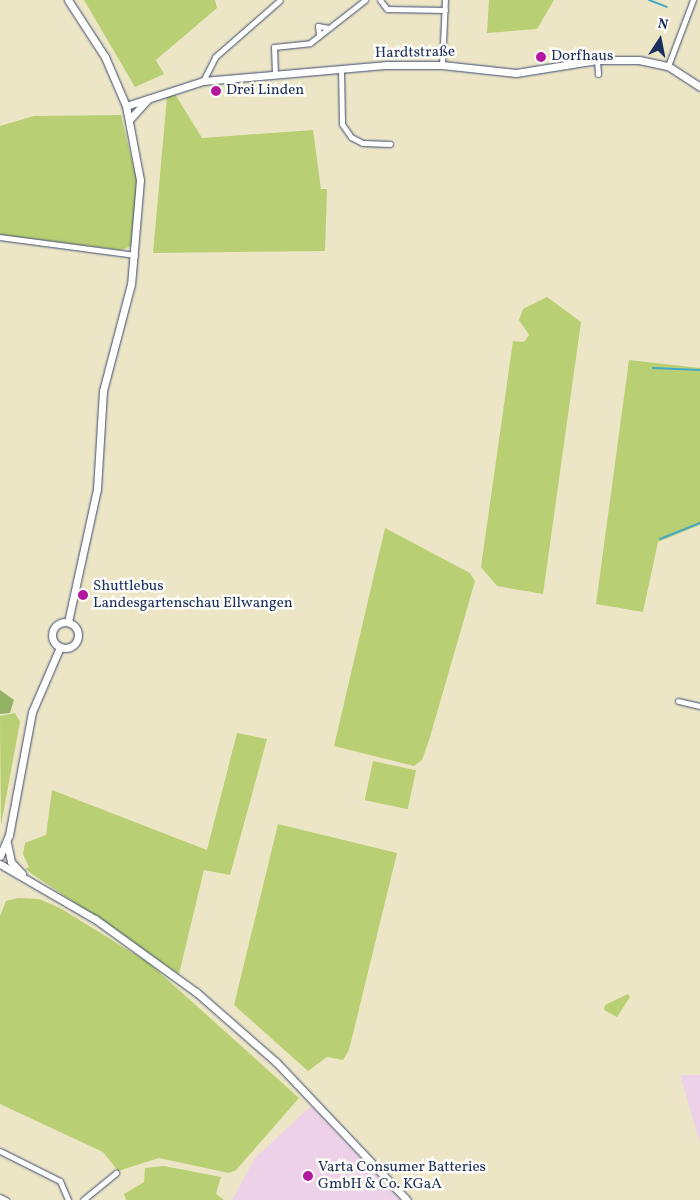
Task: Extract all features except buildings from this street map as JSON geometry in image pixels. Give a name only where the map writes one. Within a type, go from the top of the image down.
[{"type":"main road","points":[[68,0],[105,56],[126,106],[130,119],[140,180],[135,255],[125,315],[103,391],[97,489],[68,622]]},
{"type":"main road","name":"Hardtstraße","points":[[126,106],[204,81],[341,70],[442,65],[516,73],[597,60],[668,66],[700,87]]},
{"type":"main road","points":[[130,119],[150,97]]},
{"type":"main road","points":[[0,856],[7,842],[32,712],[60,647],[52,631],[57,624],[68,622],[76,627],[78,637],[70,647],[60,647]]},
{"type":"main road","points":[[7,842],[11,862],[26,878]]},
{"type":"main road","points":[[0,864],[122,937],[220,1012],[308,1094],[407,1200]]},
{"type":"street","points":[[204,81],[215,57],[280,0]]},
{"type":"street","points":[[274,75],[274,47],[310,43],[365,0]]},
{"type":"street","points":[[380,0],[387,9],[404,11],[445,10]]},
{"type":"street","points":[[442,65],[445,0]]},
{"type":"street","points":[[668,66],[693,0]]},
{"type":"street","points":[[319,35],[318,26],[329,28]]},
{"type":"street","points":[[597,60],[598,74]]},
{"type":"street","points":[[341,70],[342,124],[351,137],[363,142],[390,144]]},
{"type":"street","points":[[0,237],[135,255]]},
{"type":"street","points":[[678,701],[700,706]]},
{"type":"street","points":[[0,1151],[60,1181],[68,1200]]},
{"type":"street","points":[[83,1200],[116,1173]]},
{"type":"street","points":[[0,1197],[6,1200]]},
{"type":"shaded area","points":[[680,1075],[700,1075],[700,1143]]},
{"type":"shaded area","points":[[311,1106],[400,1200],[232,1200],[255,1158]]},
{"type":"green space","points":[[84,0],[215,0],[217,8],[156,60],[164,74],[135,87]]},
{"type":"green space","points":[[489,0],[554,0],[537,29],[487,33]]},
{"type":"green space","points":[[175,94],[202,138],[313,130],[321,189],[327,189],[325,251],[153,253],[167,97]]},
{"type":"green space","points":[[121,115],[137,182],[133,245],[122,250],[0,235],[0,126],[34,116]]},
{"type":"green space","points":[[547,297],[581,322],[543,594],[497,586],[481,567],[513,341],[524,342],[529,335],[519,320],[523,309]]},
{"type":"green space","points":[[629,360],[700,368],[700,525],[658,542],[643,612],[596,604]]},
{"type":"green space","points":[[385,528],[470,573],[475,581],[430,737],[422,760],[414,766],[334,746]]},
{"type":"green space","points":[[0,690],[14,700],[10,713],[0,714]]},
{"type":"green space","points":[[15,713],[20,722],[1,825],[0,716]]},
{"type":"green space","points":[[237,733],[267,739],[230,875],[204,870],[179,974],[25,869],[29,867],[23,854],[25,843],[46,835],[52,790],[207,850]]},
{"type":"green space","points":[[373,761],[416,770],[408,809],[365,800]]},
{"type":"green space","points":[[278,824],[397,853],[349,1050],[343,1060],[327,1057],[308,1071],[234,1005]]},
{"type":"green space","points":[[18,898],[39,899],[60,908],[149,963],[299,1098],[236,1170],[229,1173],[159,1158],[118,1171],[103,1152],[0,1104],[0,916],[6,901]]},
{"type":"green space","points":[[628,994],[630,997],[617,1017],[604,1010],[605,1005]]},
{"type":"green space","points":[[164,1166],[221,1177],[216,1194],[224,1200],[126,1200],[124,1194],[144,1182],[145,1168]]},
{"type":"waterway","points":[[649,0],[667,7]]},
{"type":"waterway","points":[[653,368],[700,370]]},
{"type":"waterway","points":[[660,539],[700,523]]},
{"type":"place","name":"Dorfhaus","points":[[541,57]]},
{"type":"place","name":"Drei Linden","points":[[216,91]]},
{"type":"place","name":"Shuttlebus Landesgartenschau Ellwangen","points":[[83,595]]},
{"type":"place","name":"Varta Consumer Batteries GmbH & Co. KGaA","points":[[308,1176]]}]
